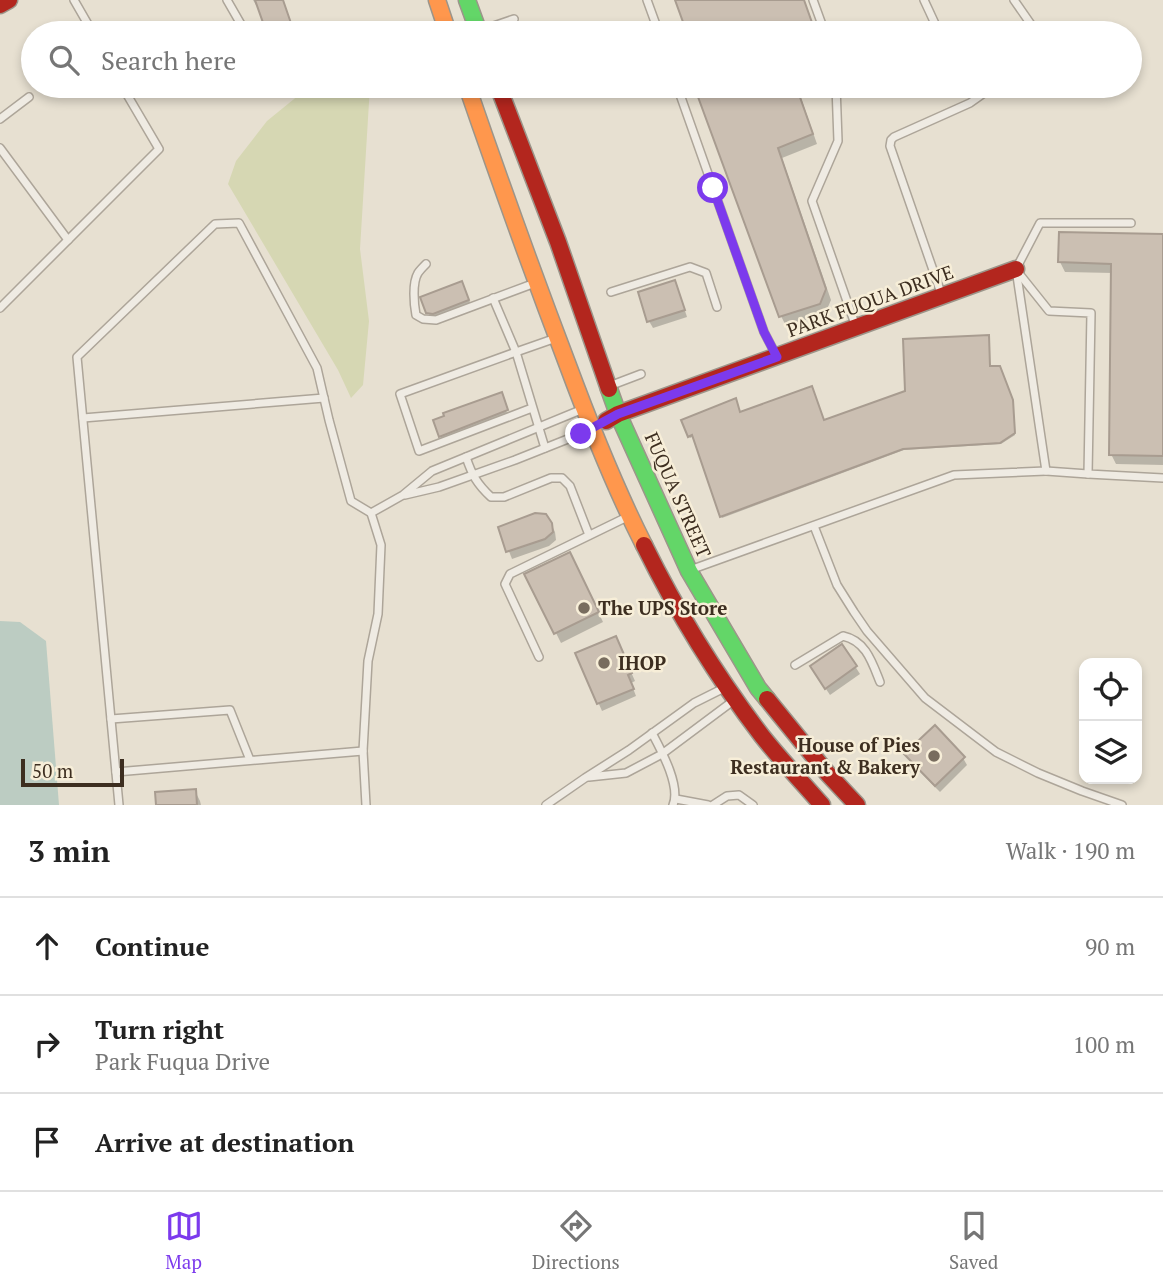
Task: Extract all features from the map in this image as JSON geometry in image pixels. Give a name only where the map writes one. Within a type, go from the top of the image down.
[{"type":"main road","points":[[0,5],[9,0]]},
{"type":"main road","points":[[437,0],[445,21]]},
{"type":"main road","points":[[467,0],[473,21]]},
{"type":"main road","points":[[471,98],[556,338],[629,516],[666,590],[704,653],[763,737],[822,805]]},
{"type":"main road","name":"FUQUA STREET","points":[[503,98],[558,242],[618,414],[689,571],[758,688],[828,774],[857,805]]},
{"type":"main road","name":"PARK FUQUA DRIVE","points":[[592,429],[618,414],[1016,269]]},
{"type":"main road","points":[[666,590],[689,571]]},
{"type":"main road","points":[[732,692],[748,672]]},
{"type":"lane","points":[[74,0],[86,21]]},
{"type":"lane","points":[[227,0],[239,21]]},
{"type":"lane","points":[[647,0],[655,21]]},
{"type":"lane","points":[[813,0],[821,21]]},
{"type":"lane","points":[[924,0],[934,21]]},
{"type":"lane","points":[[1014,0],[1029,21]]},
{"type":"lane","points":[[509,21],[514,19]]},
{"type":"lane","points":[[0,119],[28,98]]},
{"type":"lane","points":[[0,308],[159,149],[129,98]]},
{"type":"lane","points":[[681,98],[764,332],[777,357]]},
{"type":"lane","points":[[836,98],[838,141],[812,201],[856,328]]},
{"type":"lane","points":[[943,297],[890,146],[894,137],[970,103],[975,98]]},
{"type":"lane","points":[[0,148],[68,240]]},
{"type":"lane","points":[[119,805],[77,357],[215,224],[239,223],[317,368],[351,501],[371,513],[381,545],[378,614],[368,661],[363,751],[366,805]]},
{"type":"lane","points":[[1046,471],[1016,269],[1040,223],[1132,223]]},
{"type":"lane","points":[[426,264],[416,275],[415,283],[416,315],[423,319],[436,320],[535,282]]},
{"type":"lane","points":[[611,292],[690,267],[706,273],[717,307]]},
{"type":"lane","points":[[1016,269],[1049,311],[1091,313],[1088,474]]},
{"type":"lane","points":[[493,298],[516,352],[545,448]]},
{"type":"lane","points":[[532,408],[419,450],[400,394],[556,338]]},
{"type":"lane","points":[[608,386],[641,374]]},
{"type":"lane","points":[[83,418],[324,398]]},
{"type":"lane","points":[[371,513],[403,495],[432,471],[584,409]]},
{"type":"lane","name":"PARK FUQUA DRIVE","points":[[403,495],[439,487],[592,429]]},
{"type":"lane","points":[[466,457],[472,474],[491,497],[504,497],[551,478],[562,478],[570,486],[589,535]]},
{"type":"lane","points":[[689,571],[954,475],[1046,471],[1163,478]]},
{"type":"lane","points":[[539,657],[505,584],[510,574],[629,516]]},
{"type":"lane","points":[[814,526],[837,584],[854,612],[925,698],[996,751],[1082,792],[1122,805]]},
{"type":"lane","points":[[795,665],[843,636],[863,646],[872,660],[880,682]]},
{"type":"lane","points":[[546,805],[694,703],[732,692]]},
{"type":"lane","points":[[585,778],[626,773],[662,754],[732,692]]},
{"type":"lane","points":[[111,719],[230,710],[250,760]]},
{"type":"lane","points":[[652,733],[671,774],[674,802],[710,805],[727,796],[739,795],[753,805]]},
{"type":"lane","points":[[116,772],[363,751]]},
{"type":"green space","points":[[295,98],[369,98],[360,249],[369,321],[363,385],[351,398],[338,370],[228,184],[236,161],[267,121]]},
{"type":"shaded area","points":[[0,621],[20,622],[46,641],[59,805],[0,805]]},
{"type":"building","points":[[255,0],[283,0],[290,21],[262,21]]},
{"type":"building","points":[[675,0],[804,0],[811,21],[683,21]]},
{"type":"building","points":[[698,98],[800,98],[813,134],[778,148],[826,289],[820,304],[779,317]]},
{"type":"building","points":[[1059,232],[1163,234],[1163,456],[1109,455],[1111,264],[1058,262]]},
{"type":"building","points":[[675,280],[685,310],[647,322],[638,292]]},
{"type":"building","points":[[462,281],[469,300],[433,314],[426,313],[420,297]]},
{"type":"building","points":[[989,335],[990,366],[1000,366],[1013,400],[1015,433],[1000,443],[903,449],[720,517],[692,435],[688,437],[681,420],[736,398],[740,412],[812,386],[824,420],[905,391],[903,339]]},
{"type":"building","points":[[502,392],[508,410],[439,437],[433,420],[444,416],[443,413]]},
{"type":"building","points":[[535,513],[546,514],[552,523],[553,532],[545,539],[506,552],[498,527]]},
{"type":"building","points":[[570,552],[599,612],[554,634],[524,574]]},
{"type":"building","name":"IHOP","points":[[616,636],[632,673],[628,675],[634,689],[597,704],[575,653]]},
{"type":"building","points":[[842,644],[857,666],[825,689],[810,666]]},
{"type":"building","name":"House of Pies Restaurant & Bakery","points":[[935,725],[965,757],[935,786],[904,754]]},
{"type":"building","points":[[196,789],[197,805],[156,805],[155,792]]},
{"type":"traffic: fast","points":[[467,0],[475,21]]},
{"type":"traffic: fast","points":[[609,389],[689,571],[767,699]]},
{"type":"traffic: slow","points":[[437,0],[444,21]]},
{"type":"traffic: slow","points":[[471,98],[585,409],[644,545]]},
{"type":"traffic: jam","points":[[0,5],[9,0]]},
{"type":"traffic: jam","points":[[503,98],[558,242],[609,389]]},
{"type":"traffic: jam","points":[[606,421],[618,414],[1016,269]]},
{"type":"traffic: jam","points":[[644,545],[670,595],[729,691],[769,745],[822,805]]},
{"type":"traffic: jam","points":[[767,699],[857,805]]},
{"type":"place","name":"The UPS Store","points":[[584,608]]},
{"type":"place","name":"IHOP","points":[[604,663]]},
{"type":"place","name":"House of Pies Restaurant & Bakery","points":[[934,756]]},
{"type":"route","points":[[581,434],[618,414],[777,357],[764,332],[713,188]]}]
